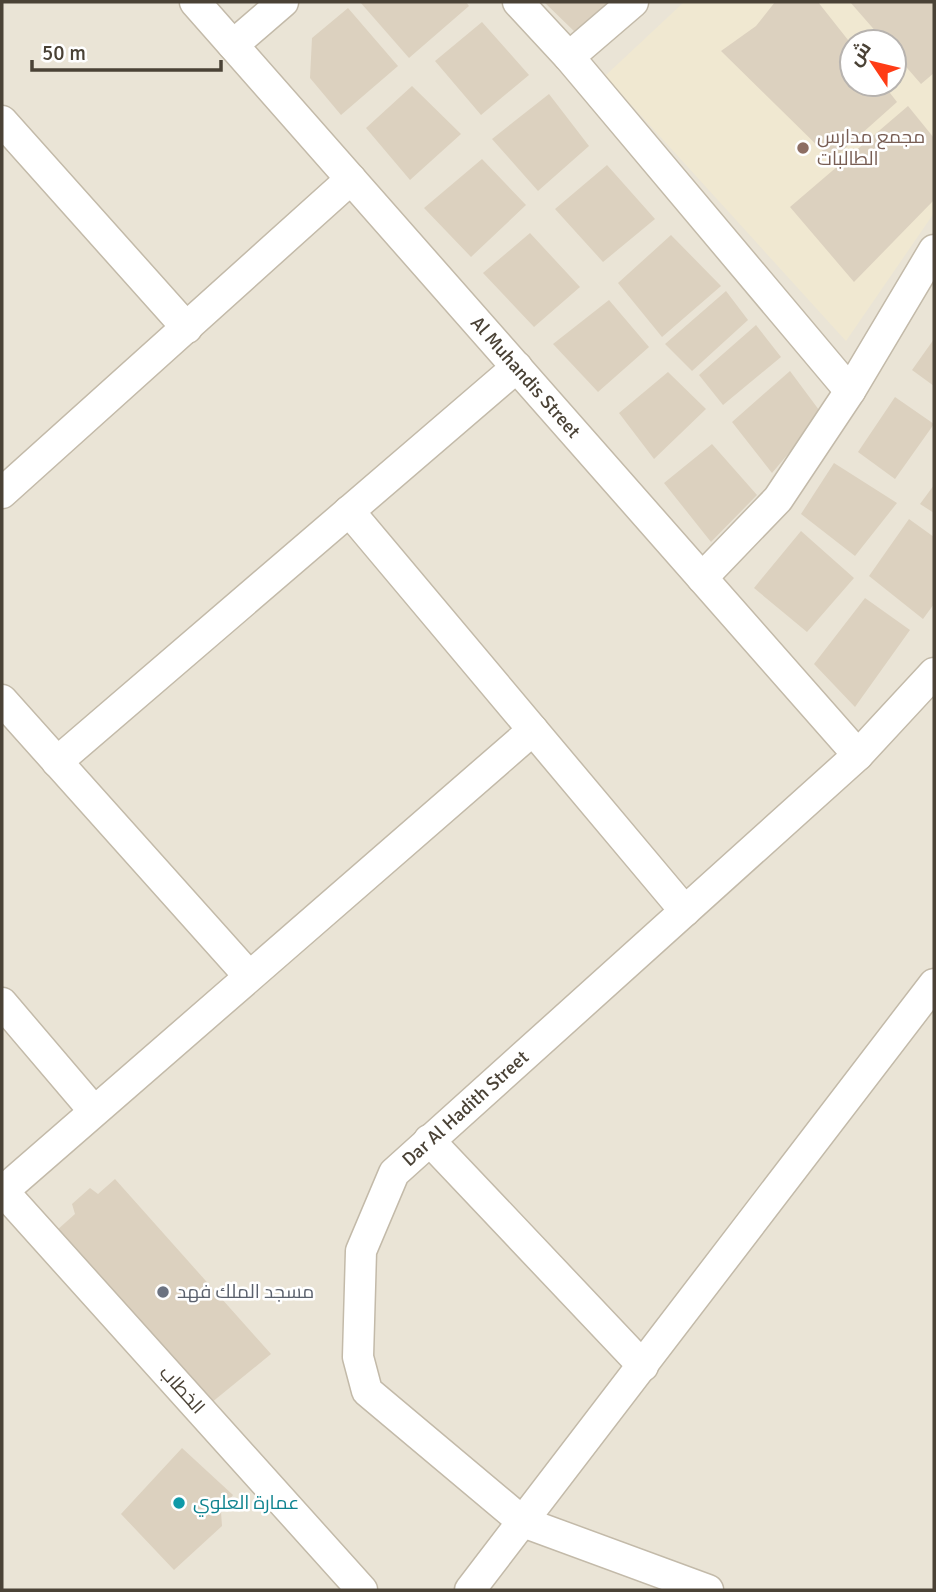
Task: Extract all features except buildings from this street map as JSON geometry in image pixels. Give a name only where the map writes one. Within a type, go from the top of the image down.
[{"type":"street","name":"Al Muhandis Street","points":[[195,2],[858,755]]},
{"type":"street","points":[[233,45],[283,2]]},
{"type":"street","points":[[518,2],[569,57],[850,391]]},
{"type":"street","points":[[569,57],[633,2]]},
{"type":"street","points":[[2,121],[187,328]]},
{"type":"street","points":[[4,486],[187,328],[351,179]]},
{"type":"street","points":[[702,578],[778,499],[850,391],[934,250]]},
{"type":"street","points":[[57,762],[517,367]]},
{"type":"street","points":[[349,511],[685,911]]},
{"type":"street","name":"Dar Al Hadith Street","points":[[708,1590],[523,1522],[367,1391],[358,1357],[361,1251],[394,1172],[858,755],[934,673]]},
{"type":"street","points":[[2,700],[249,976]]},
{"type":"street","points":[[3,1191],[533,730]]},
{"type":"street","points":[[470,1590],[934,984]]},
{"type":"street","points":[[2,1003],[94,1111]]},
{"type":"street","points":[[429,1140],[643,1366]]},
{"type":"street","name":"الخطاب","points":[[3,1191],[362,1590]]},
{"type":"shaded area","points":[[2,2],[934,2],[934,1590],[2,1590]]},
{"type":"shaded area","name":"مجمع مدارس الطالبات","points":[[684,2],[934,2],[934,213],[846,341],[605,76]]},
{"type":"place","name":"مجمع مدارس الطالبات","points":[[803,148]]},
{"type":"place","name":"مسجد الملك فهد","points":[[163,1292]]},
{"type":"place","name":"عمارة العلوي","points":[[179,1503]]}]
